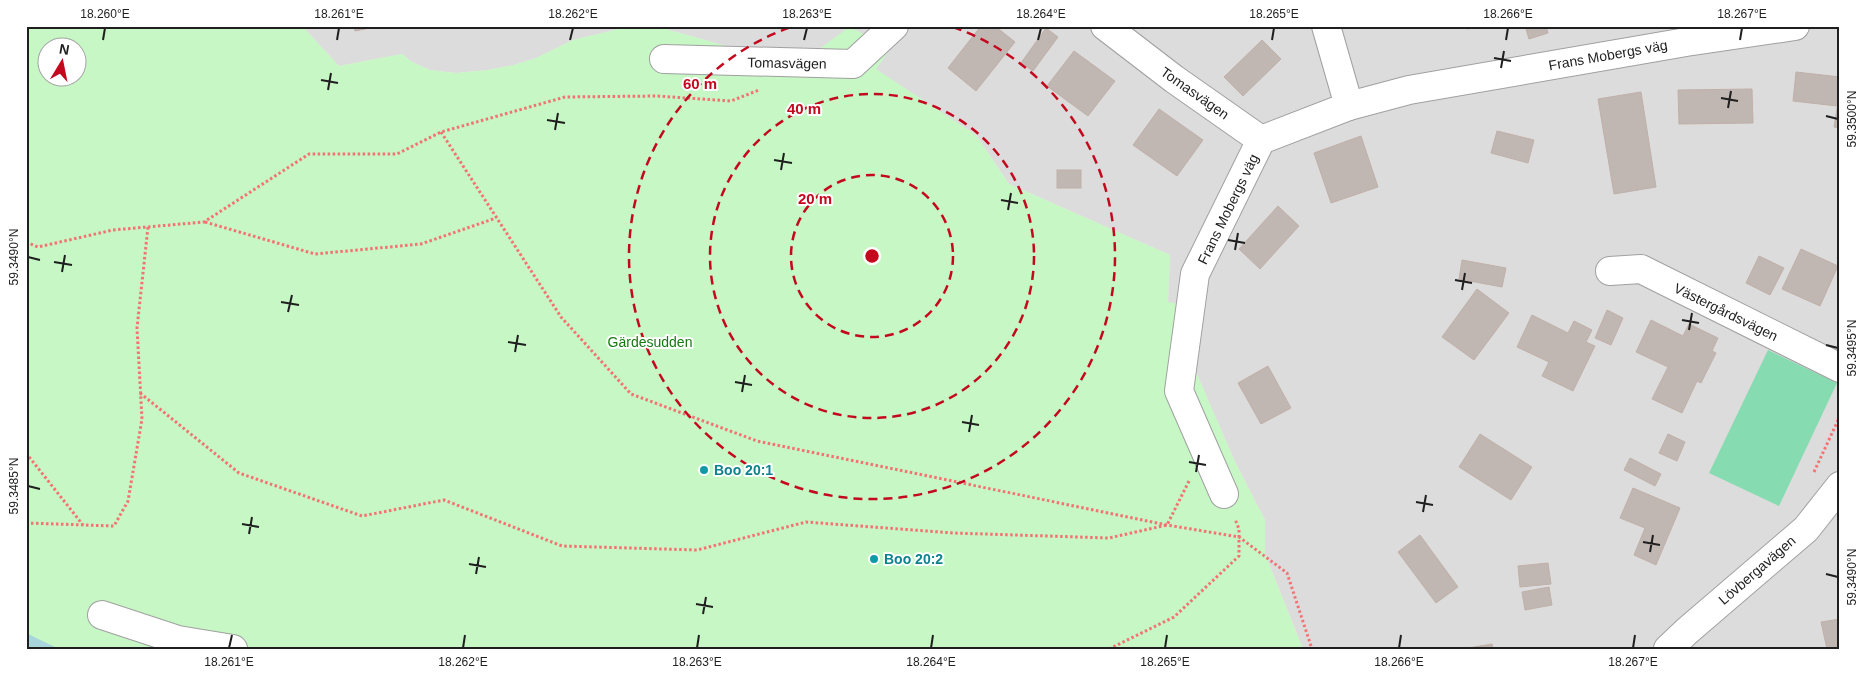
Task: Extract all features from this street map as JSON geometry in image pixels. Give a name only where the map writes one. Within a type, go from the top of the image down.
[{"type":"street","name":"Tomasvägen","points":[[664,60],[853,64],[894,26]]},
{"type":"street","name":"Tomasvägen","points":[[1105,26],[1174,79],[1262,140]]},
{"type":"street","points":[[1326,26],[1348,106]]},
{"type":"street","name":"Frans Mobergs väg","points":[[1224,494],[1179,391],[1195,274],[1262,140],[1348,106],[1409,90],[1685,34],[1795,26]]},
{"type":"street","name":"Västergårdsvägen","points":[[1610,271],[1641,269],[1840,368]]},
{"type":"street","name":"Lövbergavägen","points":[[1668,649],[1806,529],[1840,486]]},
{"type":"street","points":[[102,616],[178,640],[233,649]]},
{"type":"path","points":[[204,222],[309,154],[397,154],[441,132],[565,97],[657,96],[731,102],[766,87]]},
{"type":"path","points":[[441,132],[561,317],[631,394],[757,441],[1167,525],[1239,537],[1287,573],[1312,649]]},
{"type":"path","points":[[26,242],[38,247],[113,230],[204,222],[315,254],[421,244],[497,218]]},
{"type":"path","points":[[26,523],[114,526],[128,501],[142,420],[137,328],[148,227]]},
{"type":"path","points":[[140,393],[239,473],[362,516],[444,500],[562,546],[697,550],[806,522],[953,533],[1109,538],[1167,525]]},
{"type":"path","points":[[1167,525],[1205,450]]},
{"type":"path","points":[[26,453],[84,526]]},
{"type":"path","points":[[1109,649],[1174,617],[1239,556],[1239,529],[1224,494]]},
{"type":"shaded area","points":[[302,26],[631,26],[573,40],[536,58],[514,65],[456,73],[430,70],[412,62],[402,54],[339,66]]},
{"type":"shaded area","points":[[655,26],[1840,26],[1840,649],[1303,649],[1265,554],[1265,520],[1235,462],[1196,372],[1200,307],[1168,303],[1170,255],[1009,184],[976,135],[875,69],[892,47],[747,52]]},
{"type":"green space","name":"Gärdesudden","points":[[26,26],[302,26],[339,66],[402,54],[412,62],[430,70],[456,73],[514,65],[536,58],[573,40],[631,26],[655,26],[747,52],[818,50],[849,27],[892,47],[876,69],[976,135],[1009,184],[1170,255],[1168,302],[1200,307],[1196,372],[1235,462],[1265,520],[1265,554],[1303,649],[26,649]]},
{"type":"green space","points":[[1768,350],[1837,383],[1779,506],[1709,473]]},
{"type":"water","points":[[26,633],[59,649],[26,649]]},
{"type":"building","points":[[354,26],[380,26],[355,31]]},
{"type":"building","points":[[981,26],[995,26],[1015,42],[976,91],[948,68]]},
{"type":"building","points":[[1467,26],[1485,26],[1467,29]]},
{"type":"building","points":[[1525,26],[1546,26],[1548,33],[1529,39]]},
{"type":"building","points":[[1046,28],[1058,37],[1033,71],[1021,63]]},
{"type":"building","points":[[1262,40],[1281,59],[1243,96],[1224,77]]},
{"type":"building","points":[[1074,51],[1115,81],[1088,116],[1047,86]]},
{"type":"building","points":[[1796,72],[1840,77],[1837,106],[1793,101]]},
{"type":"building","points":[[1752,89],[1753,123],[1679,124],[1678,90]]},
{"type":"building","points":[[1840,91],[1840,128],[1834,127]]},
{"type":"building","points":[[1641,92],[1656,187],[1614,194],[1598,99]]},
{"type":"building","points":[[1159,109],[1203,140],[1177,176],[1133,145]]},
{"type":"building","points":[[1497,131],[1534,140],[1528,163],[1491,153]]},
{"type":"building","points":[[1361,136],[1378,187],[1331,203],[1314,153]]},
{"type":"building","points":[[1057,170],[1081,170],[1081,188],[1057,188]]},
{"type":"building","points":[[1278,206],[1299,226],[1260,269],[1239,249]]},
{"type":"building","points":[[1801,249],[1838,266],[1820,306],[1782,289]]},
{"type":"building","points":[[1759,256],[1784,268],[1770,295],[1746,283]]},
{"type":"building","points":[[1462,260],[1506,268],[1502,287],[1459,279]]},
{"type":"building","points":[[1477,289],[1509,313],[1474,360],[1442,337]]},
{"type":"building","points":[[1607,310],[1623,318],[1611,345],[1595,338]]},
{"type":"building","points":[[1532,315],[1568,333],[1574,321],[1592,330],[1586,342],[1595,346],[1573,391],[1542,376],[1549,362],[1517,347]]},
{"type":"building","points":[[1651,320],[1683,336],[1689,324],[1718,338],[1712,351],[1716,353],[1701,383],[1697,381],[1682,413],[1652,399],[1668,367],[1636,352]]},
{"type":"building","points":[[1268,366],[1291,408],[1261,424],[1238,383]]},
{"type":"building","points":[[1480,434],[1532,467],[1511,500],[1459,467]]},
{"type":"building","points":[[1668,434],[1685,442],[1677,461],[1659,453]]},
{"type":"building","points":[[1630,458],[1661,474],[1655,486],[1624,470]]},
{"type":"building","points":[[1633,488],[1680,508],[1656,565],[1634,555],[1645,528],[1620,518]]},
{"type":"building","points":[[1420,535],[1458,587],[1436,603],[1398,552]]},
{"type":"building","points":[[1548,563],[1551,584],[1520,587],[1518,566]]},
{"type":"building","points":[[1549,587],[1552,605],[1525,610],[1522,592]]},
{"type":"building","points":[[1840,619],[1840,649],[1827,649],[1821,622]]},
{"type":"building","points":[[1492,644],[1493,649],[1462,649]]},
{"type":"place","name":"Boo 20:1","points":[[704,470]]},
{"type":"place","name":"Boo 20:2","points":[[874,559]]}]
